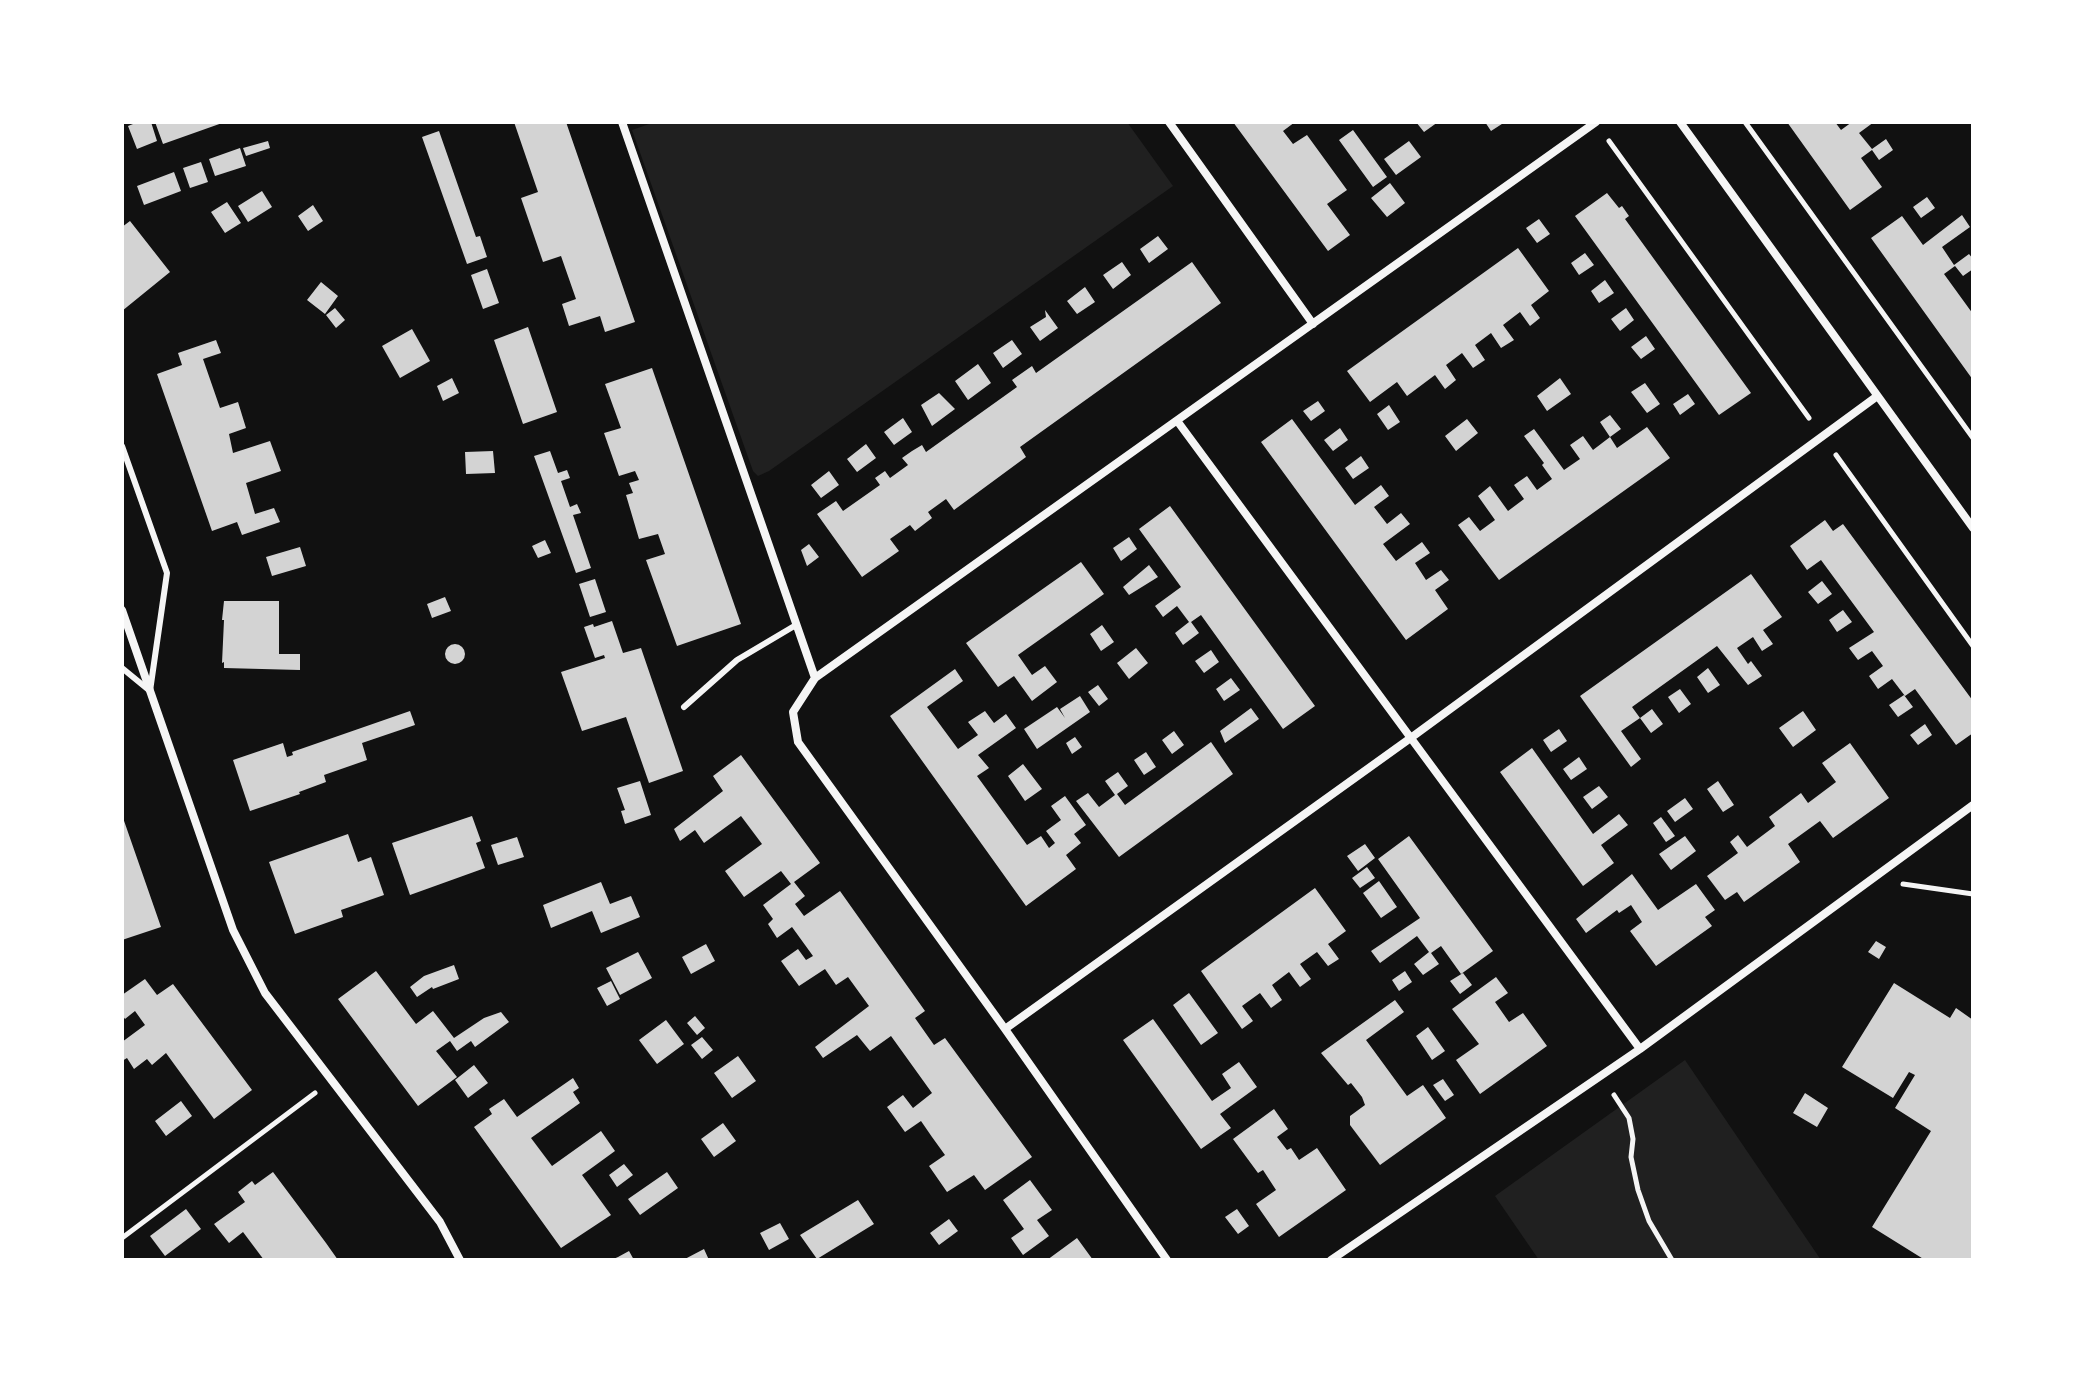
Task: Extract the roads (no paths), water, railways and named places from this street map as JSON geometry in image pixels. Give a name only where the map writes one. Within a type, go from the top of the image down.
[{"type":"street","points":[[622,122],[815,678]]},
{"type":"street","points":[[1169,122],[1313,324]]},
{"type":"street","points":[[1680,122],[1973,528]]},
{"type":"street","points":[[1167,1260],[798,742],[793,712],[815,678],[1594,123]]},
{"type":"street","points":[[1005,1029],[1412,737],[1876,397]]},
{"type":"street","points":[[1178,422],[1640,1049]]},
{"type":"street","points":[[122,610],[233,930],[265,993],[440,1222],[460,1260]]},
{"type":"street","points":[[1331,1260],[1640,1049],[1973,805]]},
{"type":"lane","points":[[122,446],[167,573],[150,691]]},
{"type":"lane","points":[[684,707],[737,660],[796,625]]},
{"type":"lane","points":[[122,668],[150,691]]}]
